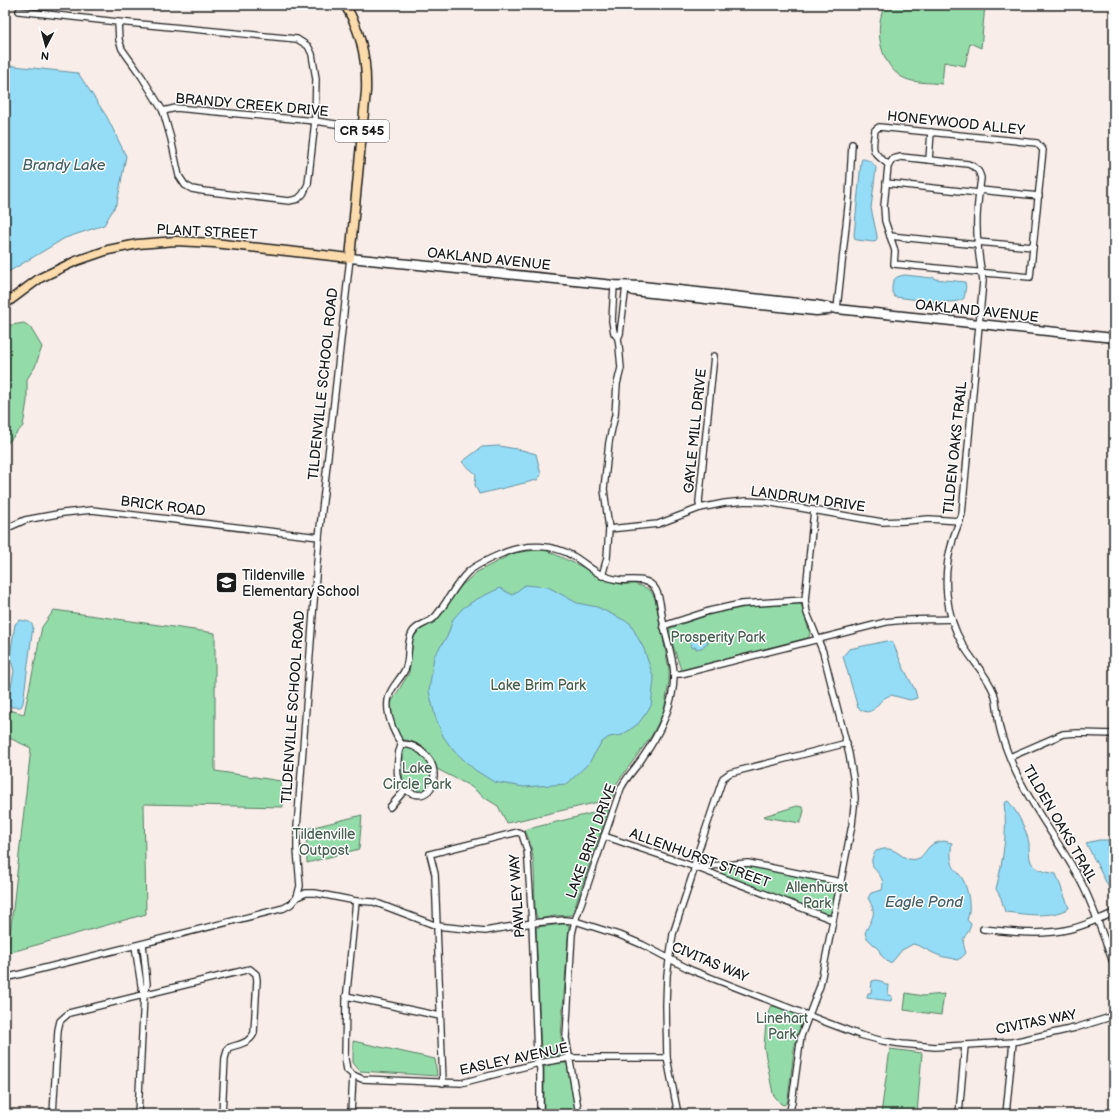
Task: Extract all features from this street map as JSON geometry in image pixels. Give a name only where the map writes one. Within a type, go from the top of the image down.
[{"type":"main road","name":"TILDENVILLE SCHOOL ROAD","points":[[345,5],[360,35],[366,60],[366,91],[350,258]]},
{"type":"main road","name":"PLANT STREET","points":[[5,304],[40,278],[76,261],[108,250],[138,244],[176,241],[214,243],[350,258]]},
{"type":"street","points":[[19,11],[297,39],[308,46],[312,54],[316,79],[315,121],[308,184],[303,194],[298,199],[289,201],[192,190],[185,186],[178,176],[171,139],[163,111],[142,76],[122,49],[119,40],[118,22]]},
{"type":"street","name":"BRANDY CREEK DRIVE","points":[[163,111],[176,108],[315,121],[362,128]]},
{"type":"street","name":"HONEYWOOD ALLEY","points":[[889,165],[876,155],[873,150],[875,130],[878,127],[1037,143],[1043,150],[1030,277],[982,273]]},
{"type":"street","points":[[928,160],[931,132]]},
{"type":"street","points":[[837,309],[849,198],[852,144]]},
{"type":"street","name":"TILDEN OAKS TRAIL","points":[[889,165],[893,159],[901,157],[968,164],[975,167],[980,172],[981,178],[977,216],[978,243],[983,281],[962,514],[952,543],[947,567],[946,588],[952,619],[962,643],[985,675],[995,694],[999,728],[1010,757],[1031,801],[1064,852],[1084,888],[1114,964]]},
{"type":"street","points":[[889,165],[884,206],[885,221],[895,251],[894,264],[982,273]]},
{"type":"street","points":[[886,183],[1039,196]]},
{"type":"street","points":[[890,236],[1033,247]]},
{"type":"street","name":"OAKLAND AVENUE","points":[[350,258],[614,285],[650,286],[816,305],[837,309],[1114,338]]},
{"type":"street","name":"TILDENVILLE SCHOOL ROAD","points":[[296,897],[300,886],[297,828],[300,771],[319,537],[350,258]]},
{"type":"street","points":[[602,576],[607,558],[609,529],[604,489],[609,442],[615,415],[617,384],[621,368],[618,338],[614,333],[612,321],[614,285]]},
{"type":"street","points":[[618,338],[620,334],[626,286]]},
{"type":"street","name":"GAYLE MILL DRIVE","points":[[700,508],[714,356]]},
{"type":"street","name":"LANDRUM DRIVE","points":[[609,529],[658,524],[700,508],[746,501],[766,502],[882,522],[905,522],[929,519],[960,520]]},
{"type":"street","name":"BRICK ROAD","points":[[5,529],[25,520],[63,513],[92,510],[319,537]]},
{"type":"street","points":[[789,1114],[801,1036],[820,986],[852,825],[855,798],[847,743],[823,652],[807,613],[805,600],[814,510]]},
{"type":"street","name":"LAKE BRIM DRIVE","points":[[401,744],[390,721],[388,713],[389,697],[395,684],[406,670],[409,657],[408,646],[413,632],[422,624],[432,619],[468,572],[481,563],[507,551],[527,547],[544,546],[572,556],[602,576],[622,580],[646,581],[654,587],[658,595],[663,626],[674,674],[673,690],[661,726],[644,757],[624,782],[604,836],[572,934],[566,1027],[569,1058],[580,1114]]},
{"type":"street","points":[[663,626],[709,611],[741,604],[805,600]]},
{"type":"street","points":[[674,674],[681,674],[886,622],[901,620],[952,619]]},
{"type":"street","points":[[1010,757],[1063,734],[1114,734]]},
{"type":"street","points":[[678,1114],[667,1058],[666,1005],[669,958],[673,934],[695,867],[695,861],[724,776],[730,773],[847,743]]},
{"type":"street","points":[[401,744],[407,744],[426,755],[432,765],[434,776],[431,789],[422,795],[415,795],[405,790],[399,782],[398,774],[401,744]]},
{"type":"street","points":[[390,807],[405,790]]},
{"type":"street","name":"PAWLEY WAY","points":[[443,1083],[435,874],[430,854],[518,832],[522,834],[527,850],[532,923],[536,1055],[539,1063],[540,1114]]},
{"type":"street","name":"ALLENHURST STREET","points":[[604,836],[695,867],[833,920]]},
{"type":"street","points":[[695,867],[748,864],[841,882]]},
{"type":"street","name":"CIVITAS WAY","points":[[296,897],[315,893],[356,901],[374,902],[437,926],[485,931],[532,923],[564,920],[575,921],[622,936],[691,970],[808,1016],[860,1035],[883,1041],[924,1046],[1013,1042],[1075,1028],[1114,1016]]},
{"type":"street","points":[[5,978],[284,908],[291,904],[296,897]]},
{"type":"street","points":[[352,1114],[353,1075],[347,1070],[345,1059],[346,996],[356,901]]},
{"type":"street","points":[[983,929],[1024,933],[1051,932],[1070,929],[1114,913]]},
{"type":"street","points":[[138,1114],[144,995],[147,984],[143,944]]},
{"type":"street","points":[[135,946],[144,995]]},
{"type":"street","points":[[53,1114],[58,1030],[60,1021],[69,1012],[250,969],[256,974],[257,980],[254,1033],[252,1038],[244,1043],[236,1044],[228,1048],[225,1058],[222,1114]]},
{"type":"street","points":[[346,996],[440,1016]]},
{"type":"street","points":[[1006,1114],[1013,1042]]},
{"type":"street","points":[[959,1114],[965,1045]]},
{"type":"street","name":"EASLEY AVENUE","points":[[353,1075],[362,1079],[461,1083],[539,1063],[569,1058],[667,1058]]},
{"type":"green space","points":[[885,5],[985,5],[981,48],[970,43],[965,66],[944,62],[942,84],[915,82],[905,79],[893,70],[887,62],[880,43],[880,23]]},
{"type":"green space","points":[[24,323],[30,327],[42,347],[35,367],[27,379],[27,401],[23,426],[5,446],[5,326]]},
{"type":"green space","name":"Lake Brim Park","points":[[543,549],[620,584],[635,584],[650,590],[655,598],[669,669],[669,682],[664,711],[652,735],[617,783],[612,799],[507,823],[498,806],[470,786],[437,769],[422,746],[401,739],[393,723],[391,703],[409,673],[413,639],[421,626],[434,620],[462,585],[477,572],[514,553]]},
{"type":"green space","name":"Prosperity Park","points":[[801,604],[810,634],[808,638],[681,670],[669,633],[670,628],[715,613],[747,607]]},
{"type":"green space","points":[[54,610],[215,633],[215,771],[281,781],[283,807],[144,804],[146,914],[8,953],[31,748],[5,736],[5,709],[24,714],[42,627]]},
{"type":"green space","name":"Lake Circle Park","points":[[407,747],[422,754],[429,763],[431,769],[428,785],[419,791],[413,791],[407,786],[402,777],[403,751]]},
{"type":"green space","points":[[797,806],[802,807],[804,810],[800,823],[764,816]]},
{"type":"green space","points":[[609,809],[572,915],[537,918],[535,911],[533,857],[528,837],[524,830]]},
{"type":"green space","name":"Tildenville Outpost","points":[[362,815],[359,849],[307,863],[306,829]]},
{"type":"green space","name":"Allenhurst Park","points":[[747,866],[833,883],[836,886],[830,914],[827,915],[722,874],[721,870],[724,868]]},
{"type":"green space","points":[[562,924],[569,925],[561,1037],[565,1051],[563,1055],[542,1057],[536,928]]},
{"type":"green space","points":[[906,993],[923,996],[944,994],[941,1015],[904,1010]]},
{"type":"green space","name":"Linehart Park","points":[[773,1006],[803,1017],[794,1050],[788,1099],[787,1103],[784,1105],[781,1104],[773,1094],[764,1047],[766,1021],[770,1007]]},
{"type":"green space","points":[[353,1041],[435,1059],[437,1076],[360,1071],[353,1063]]},
{"type":"green space","points":[[890,1049],[922,1053],[917,1114],[881,1114]]},
{"type":"green space","points":[[552,1064],[567,1064],[577,1114],[544,1114],[544,1067]]},
{"type":"water","name":"Brandy Lake","points":[[5,65],[78,73],[107,117],[126,156],[117,203],[104,225],[65,238],[5,274]]},
{"type":"water","points":[[862,159],[874,164],[876,168],[871,208],[877,236],[877,239],[874,242],[857,240],[855,239],[854,235]]},
{"type":"water","points":[[905,275],[934,277],[935,279],[965,282],[966,287],[964,298],[960,301],[942,302],[895,297],[892,292],[893,282],[896,278]]},
{"type":"water","points":[[499,446],[536,454],[541,475],[537,480],[479,494],[475,485],[476,474],[462,462],[482,447]]},
{"type":"water","name":"Lake Brim Park","points":[[525,585],[548,587],[577,603],[597,607],[630,623],[644,649],[654,679],[651,706],[638,724],[622,735],[609,737],[601,743],[589,763],[567,784],[524,787],[494,782],[475,770],[453,750],[443,736],[435,716],[429,691],[434,656],[447,637],[453,619],[463,608],[475,600],[500,588],[512,595]]},
{"type":"water","points":[[20,620],[29,622],[33,626],[23,703],[21,707],[11,707],[8,703],[14,671],[10,656],[15,624]]},
{"type":"water","points":[[701,635],[701,637],[705,636],[708,644],[704,645],[704,647],[696,649],[696,647],[692,648],[690,640],[694,639],[693,637]]},
{"type":"water","points":[[887,641],[893,643],[915,690],[917,698],[910,700],[891,695],[883,699],[869,712],[862,711],[858,708],[843,656],[849,649]]},
{"type":"water","points":[[1008,801],[1018,815],[1026,832],[1031,862],[1033,865],[1045,872],[1056,874],[1069,908],[1054,914],[1046,915],[1029,915],[1005,912],[1001,898],[996,889],[1004,846],[1004,803]]},
{"type":"water","points":[[1099,840],[1114,840],[1114,889],[1109,888],[1086,843]]},
{"type":"water","name":"Eagle Pond","points":[[944,841],[952,843],[951,860],[955,869],[962,878],[968,893],[969,910],[967,920],[971,924],[963,942],[966,953],[957,960],[940,956],[913,944],[902,950],[892,962],[889,963],[867,938],[865,933],[873,916],[873,908],[868,898],[871,893],[882,890],[883,884],[882,879],[873,867],[872,857],[876,851],[887,849],[893,850],[905,858],[913,860],[919,858],[931,845]]},
{"type":"water","points":[[872,981],[881,981],[885,985],[889,985],[888,995],[892,996],[891,1001],[867,998],[868,993],[871,993]]},
{"type":"place","name":"Tildenville Elementary School","points":[[226,583]]}]
